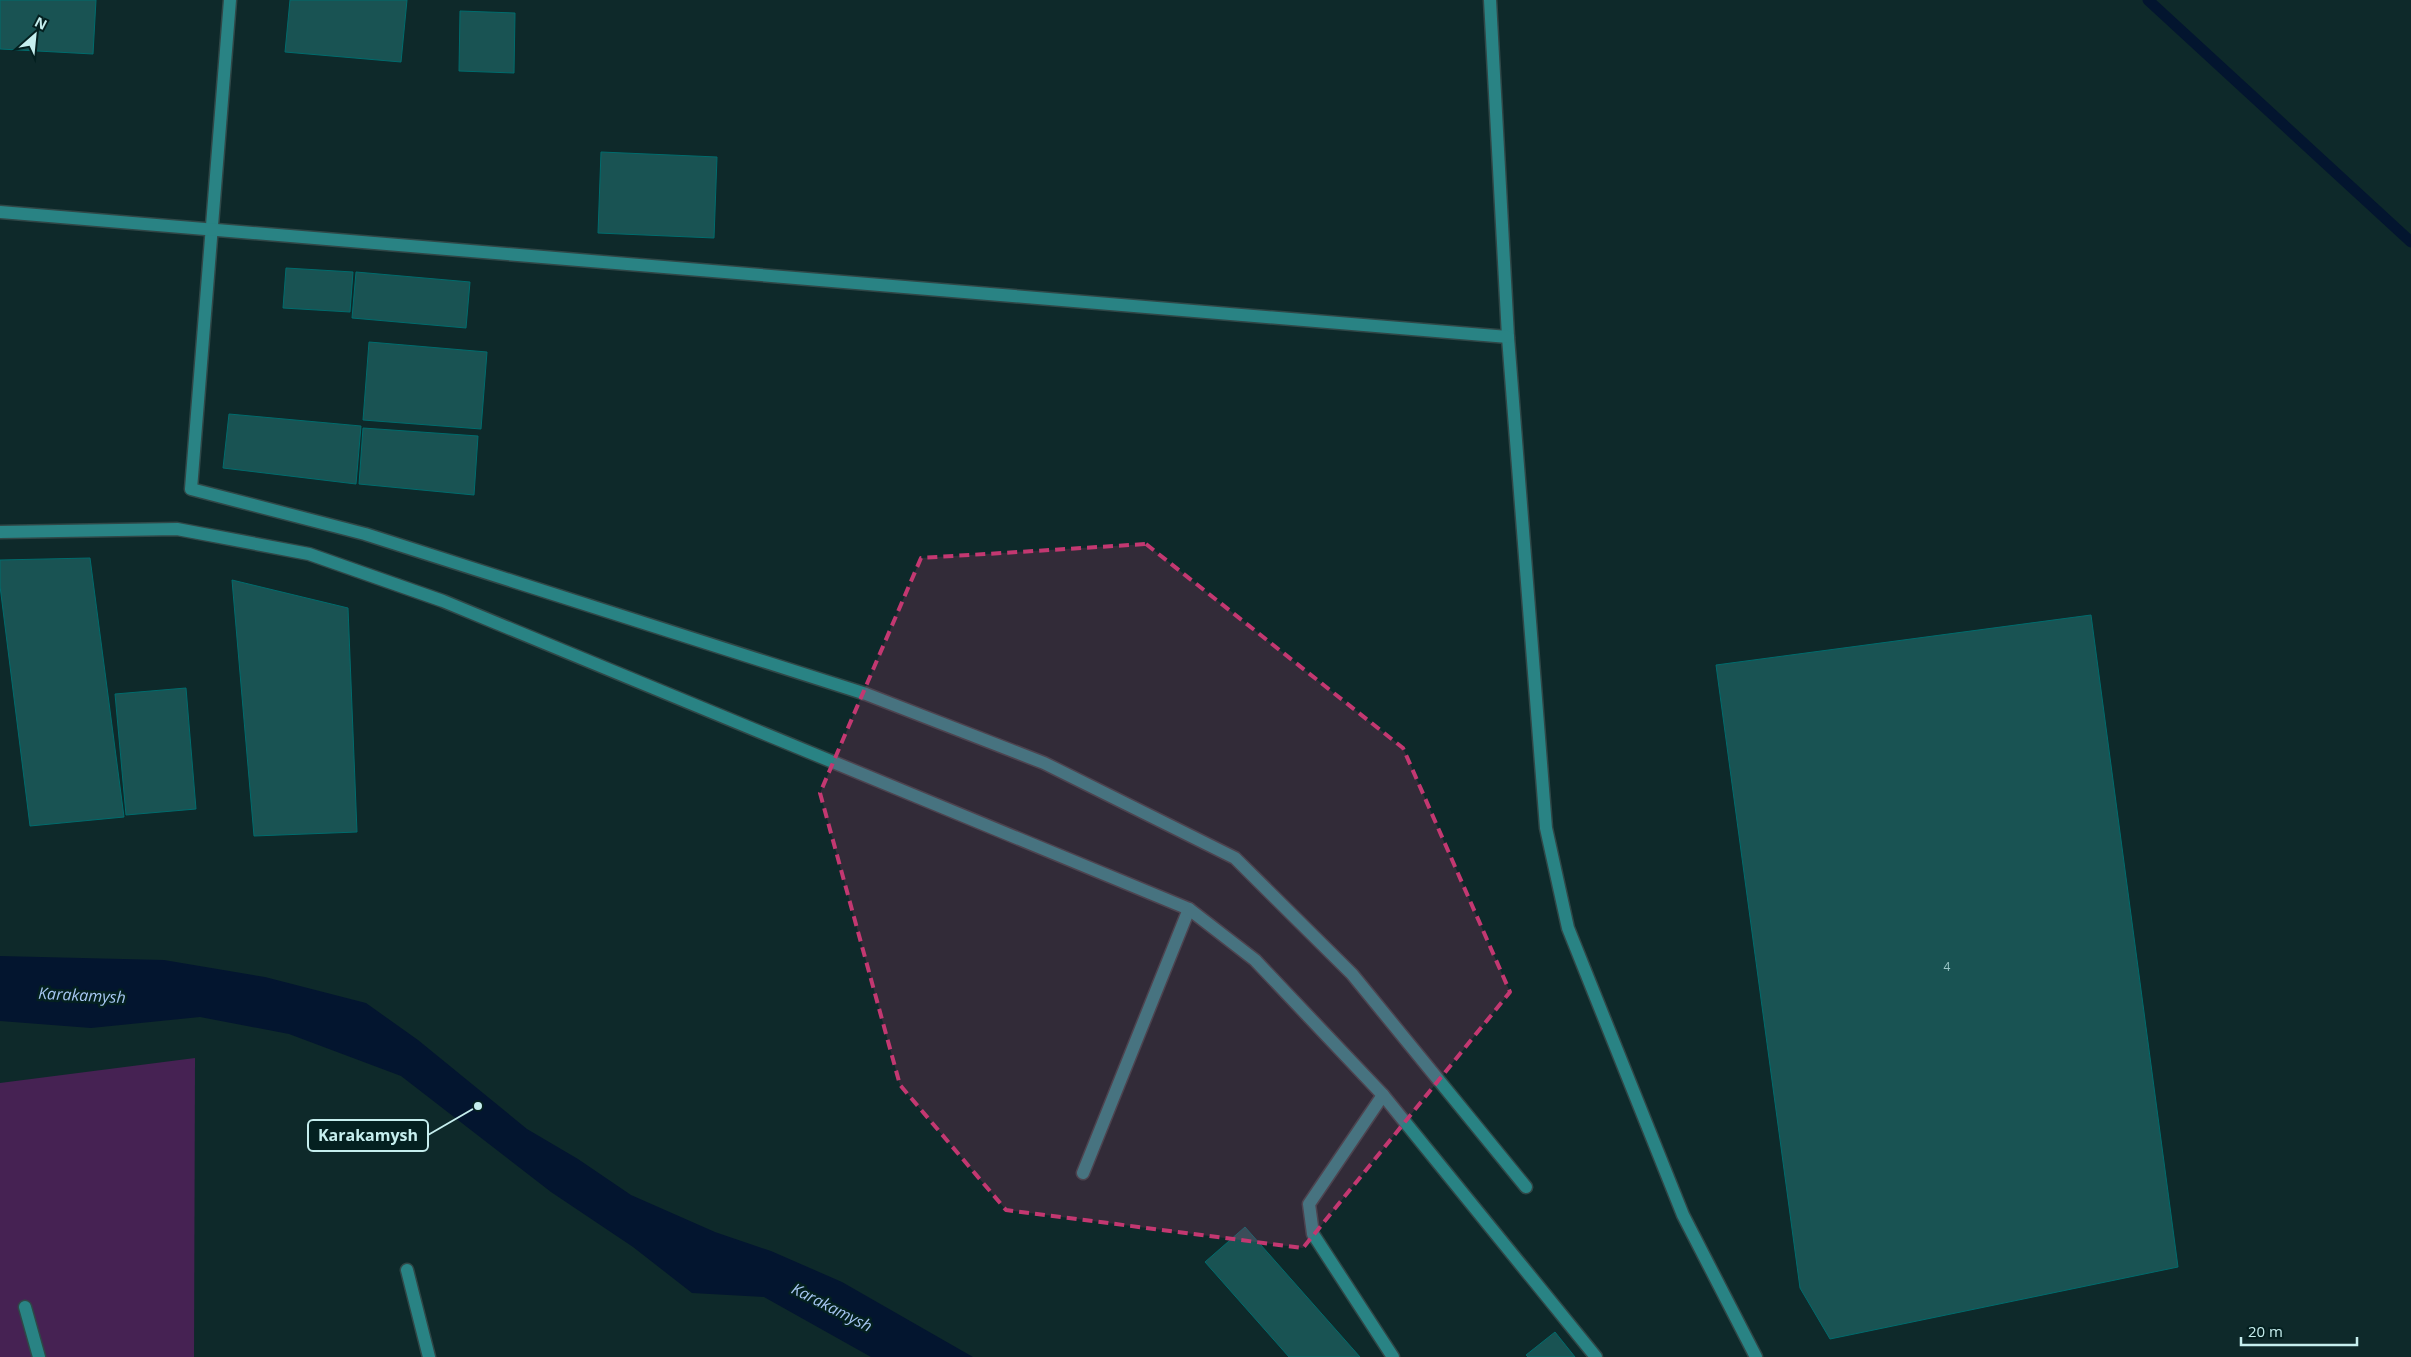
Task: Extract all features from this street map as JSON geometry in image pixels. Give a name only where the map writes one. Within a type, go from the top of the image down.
[{"type":"street","points":[[230,0],[192,489],[365,534],[866,694],[1044,763],[1235,858],[1352,974],[1526,1187]]},
{"type":"street","points":[[1490,0],[1508,337],[1546,828],[1568,928],[1682,1215],[1756,1357]]},
{"type":"street","points":[[0,212],[1508,337]]},
{"type":"street","points":[[0,532],[177,529],[309,554],[444,601],[1189,909],[1255,960],[1383,1095],[1596,1357]]},
{"type":"street","points":[[1083,1173],[1189,909]]},
{"type":"street","points":[[1383,1095],[1309,1204],[1312,1234],[1393,1357]]},
{"type":"street","points":[[407,1270],[428,1357]]},
{"type":"street","points":[[25,1307],[39,1357]]},
{"type":"highlighted area","points":[[1146,544],[1403,748],[1510,992],[1303,1248],[1006,1210],[900,1085],[820,793],[921,558]]},
{"type":"shaded area","points":[[195,1058],[194,1357],[0,1357],[0,1083]]},
{"type":"water","points":[[0,956],[164,960],[265,977],[366,1003],[418,1040],[527,1129],[578,1159],[631,1195],[715,1232],[771,1251],[842,1282],[973,1357],[871,1357],[764,1297],[692,1293],[633,1247],[551,1192],[401,1076],[289,1034],[200,1017],[91,1028],[0,1021]]},
{"type":"building","points":[[0,0],[96,0],[93,54],[0,49]]},
{"type":"building","points":[[290,0],[407,0],[401,62],[285,52]]},
{"type":"building","points":[[460,11],[515,13],[514,73],[459,71]]},
{"type":"building","points":[[601,152],[717,157],[714,238],[598,233]]},
{"type":"building","points":[[286,268],[353,272],[350,312],[283,308]]},
{"type":"building","points":[[356,272],[470,282],[466,328],[352,318]]},
{"type":"building","points":[[369,342],[487,352],[481,429],[363,420]]},
{"type":"building","points":[[229,414],[361,426],[356,484],[223,468]]},
{"type":"building","points":[[363,428],[478,436],[474,495],[359,484]]},
{"type":"building","points":[[90,558],[124,817],[30,826],[0,586],[0,560]]},
{"type":"building","points":[[232,580],[348,608],[357,832],[254,836]]},
{"type":"building","points":[[2091,615],[2178,1267],[1830,1339],[1800,1288],[1716,665]]},
{"type":"building","points":[[186,688],[196,809],[126,815],[115,694]]},
{"type":"building","points":[[1245,1227],[1360,1357],[1289,1357],[1205,1262]]},
{"type":"building","points":[[1555,1332],[1575,1357],[1528,1357],[1526,1355]]},
{"type":"waterway","points":[[2148,0],[2411,242]]},
{"type":"place","name":"Karakamysh","points":[[478,1106]]}]
